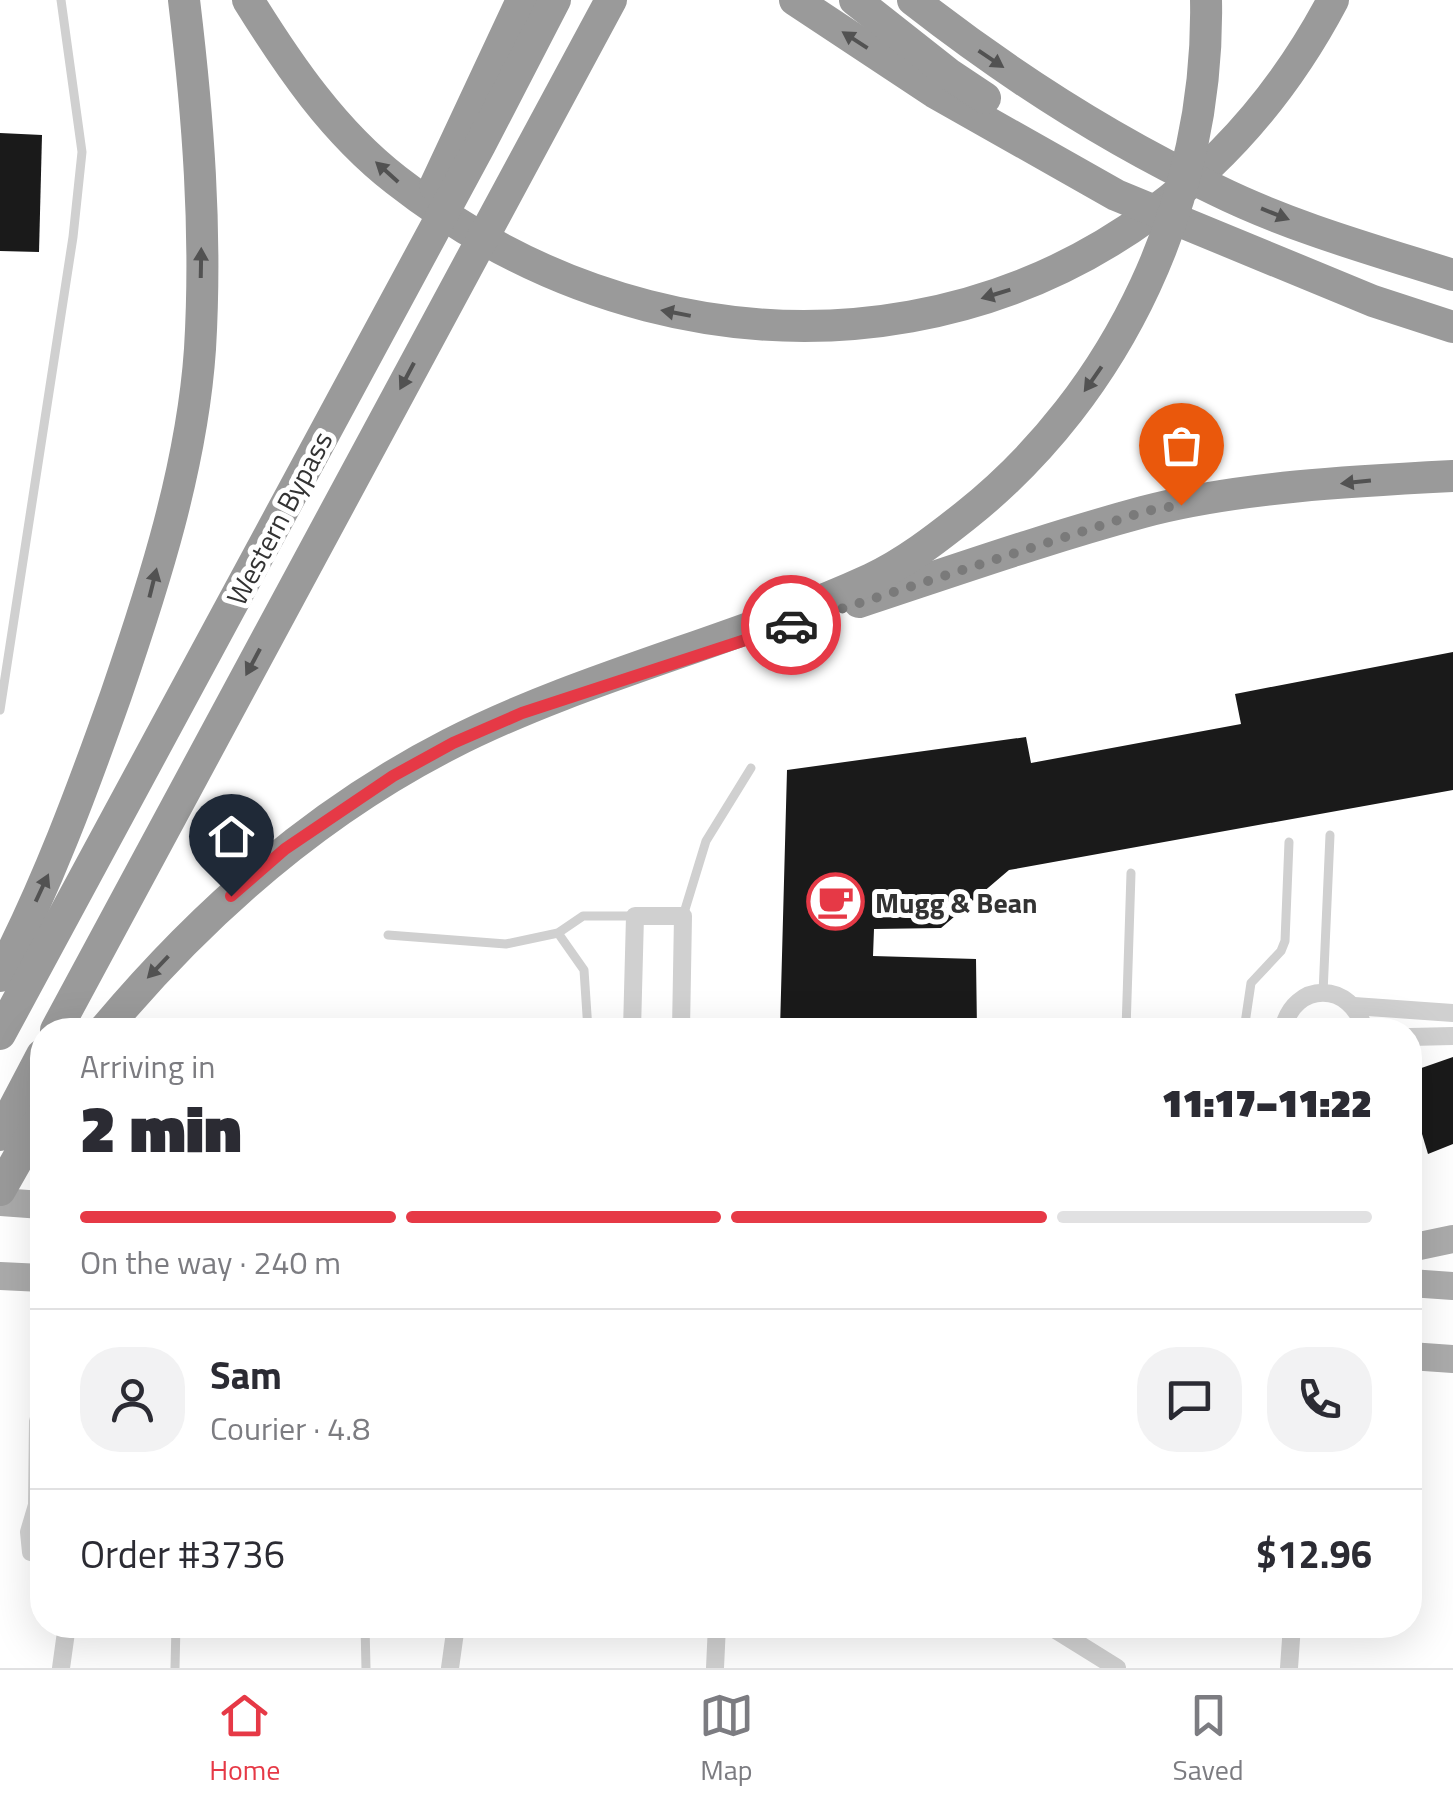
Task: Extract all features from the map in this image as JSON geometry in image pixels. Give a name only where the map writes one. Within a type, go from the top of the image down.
[{"type":"highway","points":[[0,976],[46,882],[79,801],[150,595],[184,456],[200,352],[202,199],[184,0]]},
{"type":"highway","points":[[248,0],[281,54],[328,116],[395,180],[527,264],[599,294],[654,309],[734,324],[788,328],[867,324],[939,311],[1011,290],[1086,256],[1151,213],[1238,138],[1266,105],[1332,0]]},
{"type":"highway","points":[[469,141],[522,0]]},
{"type":"highway","points":[[469,141],[555,0]]},
{"type":"highway","name":"Western Bypass","points":[[62,1018],[611,0]]},
{"type":"highway","points":[[795,0],[934,92],[1100,186],[1373,301],[1453,327]]},
{"type":"highway","points":[[855,0],[948,74],[1044,138],[1313,277]]},
{"type":"highway","points":[[913,0],[1068,112],[1218,192],[1453,275]]},
{"type":"highway","points":[[114,1018],[192,932],[285,849],[393,776],[453,743],[522,713],[873,578],[930,543],[1001,486],[1048,439],[1100,369],[1141,295],[1166,236],[1197,124],[1207,42],[1206,0]]},
{"type":"highway","name":"Western Bypass","points":[[0,1034],[302,477],[469,141]]},
{"type":"highway","points":[[522,713],[1146,511],[1252,493],[1453,476]]},
{"type":"highway","points":[[0,1190],[30,1093]]},
{"type":"main road","points":[[0,1202],[30,1204]]},
{"type":"main road","points":[[1422,1246],[1453,1240]]},
{"type":"main road","points":[[0,1276],[30,1277]]},
{"type":"main road","points":[[1422,1285],[1453,1286]]},
{"type":"main road","points":[[1422,1357],[1453,1359]]},
{"type":"street","points":[[632,1018],[635,916],[683,916],[681,1018]]},
{"type":"street","points":[[1287,1018],[1300,1000],[1323,993],[1345,999],[1354,1006],[1359,1018]]},
{"type":"street","points":[[1354,1006],[1453,1013]]},
{"type":"street","points":[[1422,1037],[1450,1038]]},
{"type":"street","points":[[61,1668],[65,1638]]},
{"type":"street","points":[[450,1668],[454,1638]]},
{"type":"street","points":[[715,1668],[716,1638]]},
{"type":"street","points":[[1069,1638],[1117,1668]]},
{"type":"street","points":[[1289,1668],[1291,1638]]},
{"type":"lane","points":[[0,710],[70,256],[82,152],[62,0]]},
{"type":"lane","points":[[683,916],[706,842],[751,768]]},
{"type":"lane","points":[[1323,993],[1330,834]]},
{"type":"lane","points":[[1246,1018],[1251,983],[1281,951],[1285,941],[1289,842]]},
{"type":"lane","points":[[1126,1018],[1130,872]]},
{"type":"lane","points":[[388,935],[489,945],[558,933],[583,916],[635,916]]},
{"type":"lane","points":[[558,933],[584,970],[587,1018]]},
{"type":"lane","points":[[175,1668],[176,1638]]},
{"type":"lane","points":[[366,1638],[366,1668]]},
{"type":"building","points":[[0,133],[42,135],[39,252],[0,251]]},
{"type":"building","points":[[1453,652],[1453,790],[1009,870],[941,928],[874,929],[873,956],[976,959],[977,1018],[780,1018],[787,770],[1026,737],[1031,763],[1241,724],[1235,694]]},
{"type":"building","points":[[1453,1057],[1453,1144],[1428,1154],[1422,1134],[1422,1068]]},
{"type":"way so far","points":[[791,625],[1022,549],[1146,511],[1181,505]]},
{"type":"place","name":"Mugg & Bean","points":[[836,902]]},
{"type":"route","points":[[231,896],[285,849],[393,776],[453,743],[522,713],[791,625]]}]
